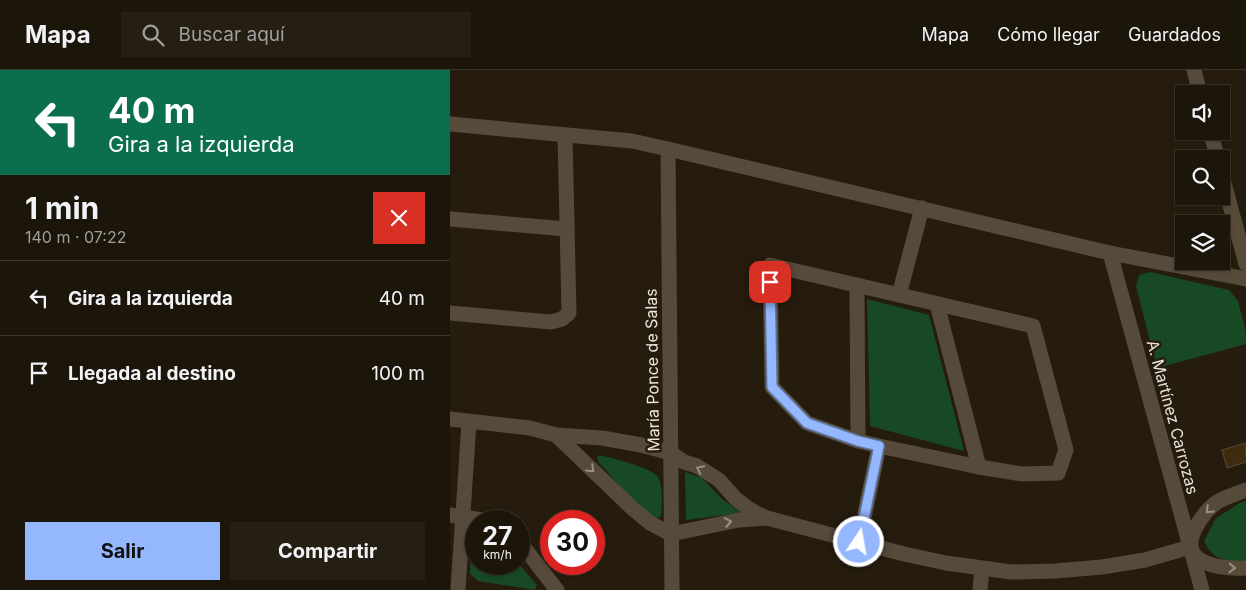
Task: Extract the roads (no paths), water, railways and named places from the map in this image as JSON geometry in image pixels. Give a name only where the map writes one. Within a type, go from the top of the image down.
[{"type":"street","points":[[1194,70],[1198,85]]},
{"type":"street","points":[[450,124],[632,142],[668,149],[1110,253],[1246,279]]},
{"type":"street","points":[[450,313],[550,322],[562,319],[568,313],[565,135]]},
{"type":"street","name":"María Ponce de Salas","points":[[668,149],[672,590]]},
{"type":"street","points":[[1230,205],[1246,264]]},
{"type":"street","points":[[899,295],[922,208]]},
{"type":"street","points":[[450,219],[567,230]]},
{"type":"street","name":"A. Martínez Carrozas","points":[[1110,253],[1202,590]]},
{"type":"street","points":[[770,265],[899,295],[1033,326],[1066,450],[1058,473],[1022,474],[979,468],[858,441],[807,423],[772,387],[770,265]]},
{"type":"street","points":[[857,285],[858,441]]},
{"type":"street","points":[[937,304],[979,468]]},
{"type":"street","points":[[450,419],[530,428],[556,435],[602,438],[671,453],[719,480],[745,506],[767,518],[946,563],[1011,572],[1055,571],[1102,567],[1145,560],[1190,547]]},
{"type":"street","points":[[458,590],[456,516],[469,422]]},
{"type":"street","points":[[556,435],[632,508],[650,523],[671,534],[739,520],[767,518]]},
{"type":"street","points":[[859,542],[879,446]]},
{"type":"street","points":[[1246,490],[1218,502],[1206,511],[1192,535],[1190,547],[1194,556],[1201,562],[1222,567],[1246,568]]},
{"type":"street","points":[[530,555],[557,590]]},
{"type":"street","points":[[980,590],[982,569]]}]
